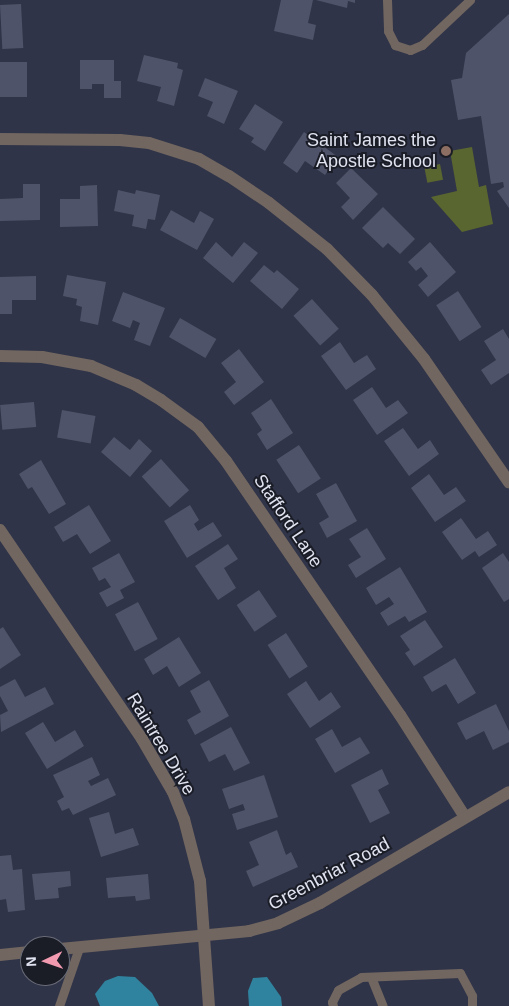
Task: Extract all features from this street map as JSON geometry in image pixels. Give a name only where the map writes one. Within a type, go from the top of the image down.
[{"type":"street","points":[[0,139],[120,140],[150,143],[199,159],[229,176],[269,203],[326,250],[372,295],[424,359],[509,482]]},
{"type":"street","name":"Stafford Lane","points":[[0,356],[66,360],[108,373],[136,385],[161,400],[198,427],[238,478],[400,715],[465,817]]},
{"type":"street","name":"Raintree Drive","points":[[0,530],[142,740],[173,792],[194,850],[200,881],[209,1006]]},
{"type":"street","name":"Greenbriar Road","points":[[70,948],[249,931],[293,917],[509,792]]},
{"type":"street","points":[[0,955],[20,953]]},
{"type":"lane","points":[[387,0],[388,31],[395,45],[410,50],[422,45],[470,0]]},
{"type":"lane","points":[[59,1006],[79,948]]},
{"type":"lane","points":[[333,1006],[332,1002],[338,990],[360,977],[460,973],[472,996],[472,1006]]},
{"type":"lane","points":[[371,977],[382,1006]]},
{"type":"green space","points":[[472,147],[479,187],[486,185],[493,224],[462,232],[431,197],[457,191],[450,151]]},
{"type":"green space","points":[[440,164],[443,180],[427,183],[424,167]]},
{"type":"water","points":[[118,976],[135,977],[152,993],[159,1006],[100,1006],[95,994],[105,981]]},
{"type":"water","points":[[267,977],[281,997],[282,1006],[249,1006],[248,991],[253,978]]},
{"type":"building","points":[[281,0],[313,0],[308,23],[316,25],[313,40],[274,31]]},
{"type":"building","points":[[316,0],[355,0],[355,3],[348,1],[347,8]]},
{"type":"building","points":[[21,4],[23,48],[2,49],[0,5]]},
{"type":"building","points":[[509,14],[509,208],[497,191],[504,187],[503,182],[491,184],[481,116],[458,120],[451,80],[462,78],[466,53]]},
{"type":"building","points":[[144,55],[178,63],[177,68],[183,70],[174,106],[157,101],[161,87],[137,81]]},
{"type":"building","points":[[80,60],[114,60],[114,81],[121,81],[121,98],[104,98],[104,84],[92,84],[92,89],[80,89]]},
{"type":"building","points":[[0,62],[27,62],[27,97],[0,97]]},
{"type":"building","points":[[205,78],[238,91],[224,124],[207,116],[213,102],[198,96]]},
{"type":"building","points":[[255,104],[283,122],[265,151],[251,142],[254,138],[239,129]]},
{"type":"building","points":[[304,132],[338,157],[325,175],[305,161],[297,173],[283,163]]},
{"type":"building","points":[[351,168],[378,194],[353,220],[341,207],[350,198],[336,183]]},
{"type":"building","points":[[23,184],[40,184],[40,220],[0,221],[0,199],[23,198]]},
{"type":"building","points":[[97,185],[98,226],[60,227],[60,199],[80,199],[80,186]]},
{"type":"building","points":[[118,190],[135,194],[136,190],[160,195],[155,220],[148,219],[146,229],[132,226],[134,215],[114,211]]},
{"type":"building","points":[[383,207],[415,239],[400,254],[388,243],[383,248],[362,228]]},
{"type":"building","points":[[171,210],[194,223],[200,211],[214,219],[197,250],[160,230]]},
{"type":"building","points":[[216,242],[232,257],[244,242],[258,253],[233,283],[203,258]]},
{"type":"building","points":[[430,242],[456,272],[428,297],[418,285],[428,276],[421,267],[416,271],[408,262]]},
{"type":"building","points":[[264,265],[274,273],[277,270],[299,289],[282,309],[250,281]]},
{"type":"building","points":[[67,275],[106,282],[98,325],[80,321],[82,307],[76,305],[77,299],[63,296]]},
{"type":"building","points":[[36,276],[36,300],[12,300],[12,314],[0,314],[0,277]]},
{"type":"building","points":[[458,291],[481,327],[460,341],[436,305]]},
{"type":"building","points":[[123,292],[165,308],[150,346],[134,340],[140,323],[133,320],[130,328],[112,321]]},
{"type":"building","points":[[312,299],[339,329],[320,345],[293,316]]},
{"type":"building","points":[[180,318],[216,339],[205,358],[169,337]]},
{"type":"building","points":[[503,329],[509,339],[509,373],[491,385],[481,370],[496,360],[484,341]]},
{"type":"building","points":[[340,342],[354,363],[367,355],[376,369],[346,390],[321,356]]},
{"type":"building","points":[[239,349],[264,382],[234,405],[224,392],[236,382],[221,363]]},
{"type":"building","points":[[372,387],[386,408],[398,400],[408,413],[377,435],[353,400]]},
{"type":"building","points":[[271,399],[293,433],[267,450],[257,434],[262,430],[251,413]]},
{"type":"building","points":[[34,402],[36,427],[2,430],[0,405]]},
{"type":"building","points":[[62,410],[95,416],[91,443],[57,438]]},
{"type":"building","points":[[403,428],[418,449],[430,440],[439,454],[409,476],[384,441]]},
{"type":"building","points":[[114,437],[130,450],[139,439],[152,451],[130,477],[101,452]]},
{"type":"building","points":[[299,445],[321,479],[298,493],[276,460]]},
{"type":"building","points":[[161,459],[189,490],[170,508],[142,476]]},
{"type":"building","points":[[41,460],[66,504],[49,514],[32,487],[28,489],[19,474]]},
{"type":"building","points":[[429,474],[444,495],[456,487],[466,501],[435,522],[411,488]]},
{"type":"building","points":[[336,483],[357,521],[327,538],[319,523],[329,517],[316,494]]},
{"type":"building","points":[[89,505],[111,541],[90,554],[77,534],[63,542],[54,527]]},
{"type":"building","points":[[190,505],[199,520],[194,524],[198,531],[213,522],[222,536],[187,558],[164,521]]},
{"type":"building","points":[[461,518],[476,539],[488,531],[497,545],[479,557],[475,551],[462,560],[442,532]]},
{"type":"building","points":[[367,528],[386,559],[356,578],[348,565],[361,557],[349,539]]},
{"type":"building","points":[[228,544],[238,559],[224,568],[236,588],[218,600],[195,566]]},
{"type":"building","points":[[119,553],[135,582],[120,590],[124,598],[107,607],[99,593],[111,587],[105,578],[99,581],[92,568]]},
{"type":"building","points":[[503,553],[509,562],[509,599],[504,602],[482,568]]},
{"type":"building","points":[[400,567],[427,612],[409,622],[405,616],[388,626],[380,613],[394,604],[389,597],[376,605],[366,588]]},
{"type":"building","points":[[259,590],[277,617],[255,632],[237,605]]},
{"type":"building","points":[[138,602],[158,639],[135,651],[115,614]]},
{"type":"building","points":[[425,620],[443,647],[414,666],[405,653],[410,650],[400,636]]},
{"type":"building","points":[[3,627],[21,655],[0,669],[0,629]]},
{"type":"building","points":[[286,633],[308,667],[289,679],[268,645]]},
{"type":"building","points":[[179,637],[201,673],[179,687],[167,666],[153,675],[144,659]]},
{"type":"building","points":[[455,658],[476,693],[458,704],[446,684],[432,692],[423,677]]},
{"type":"building","points":[[15,679],[25,697],[45,687],[54,704],[1,732],[0,715],[8,711],[0,696],[0,687]]},
{"type":"building","points":[[209,680],[229,716],[195,735],[187,720],[201,712],[190,691]]},
{"type":"building","points":[[306,681],[319,701],[331,692],[341,707],[310,728],[287,694]]},
{"type":"building","points":[[496,704],[509,731],[509,742],[493,750],[484,731],[466,740],[457,723]]},
{"type":"building","points":[[43,722],[55,742],[75,730],[84,746],[47,769],[25,733]]},
{"type":"building","points":[[231,727],[250,763],[234,771],[225,754],[209,762],[200,744]]},
{"type":"building","points":[[332,729],[342,747],[360,737],[370,753],[335,773],[315,739]]},
{"type":"building","points":[[92,757],[100,775],[88,781],[91,786],[108,778],[116,795],[73,815],[69,808],[62,811],[57,801],[64,797],[53,775]]},
{"type":"building","points":[[382,769],[389,784],[378,790],[390,813],[370,823],[351,785]]},
{"type":"building","points":[[264,775],[278,817],[237,830],[232,814],[245,810],[243,804],[229,809],[222,789]]},
{"type":"building","points":[[109,812],[115,834],[133,828],[139,845],[101,857],[89,818]]},
{"type":"building","points":[[277,830],[286,855],[291,852],[298,867],[253,887],[246,871],[259,865],[249,842]]},
{"type":"building","points":[[11,855],[13,870],[22,869],[25,910],[8,912],[6,899],[0,900],[0,856]]},
{"type":"building","points":[[70,871],[71,886],[58,888],[59,898],[35,900],[32,874]]},
{"type":"building","points":[[148,874],[150,899],[136,901],[135,896],[108,898],[106,878]]},
{"type":"place","name":"Saint James the Apostle School","points":[[446,151]]}]
